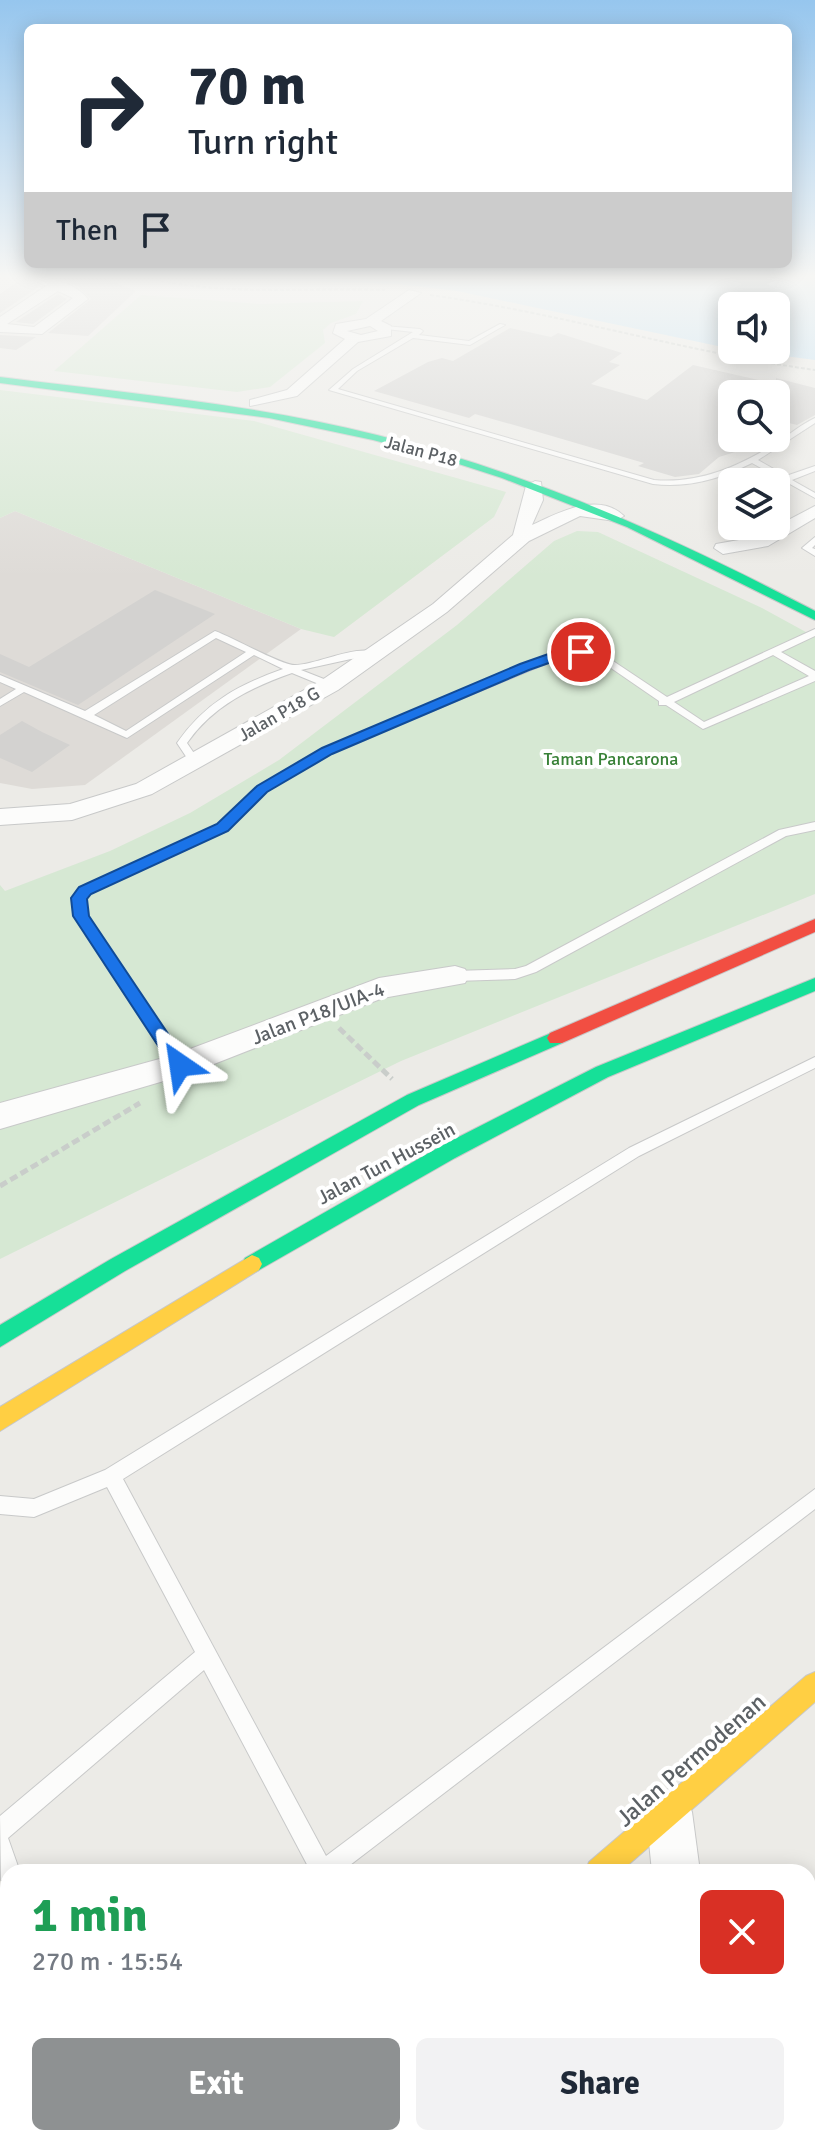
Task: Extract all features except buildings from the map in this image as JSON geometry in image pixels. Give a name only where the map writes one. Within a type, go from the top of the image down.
[{"type":"street","name":"Jalan P18","points":[[55,377],[256,403],[293,402],[391,429],[507,463],[591,492],[723,548],[802,588]]},
{"type":"street","points":[[293,402],[317,377]]},
{"type":"street","name":"Jalan P18","points":[[0,380],[266,414],[380,440],[535,486],[615,516],[716,562],[815,616]]},
{"type":"street","name":"Jalan P18 G","points":[[522,537],[522,526],[536,498],[535,486]]},
{"type":"street","name":"Jalan P18 G","points":[[0,817],[10,819],[72,812],[144,789],[330,685],[440,608],[522,537],[576,511],[592,510],[615,516]]},
{"type":"street","points":[[723,548],[761,542],[815,511]]},
{"type":"street","points":[[751,562],[761,542]]},
{"type":"street","name":"Jalan Tun Hussein","points":[[0,1337],[118,1265],[413,1100],[815,925]]},
{"type":"street","name":"Jalan P18/UIA-4","points":[[0,1116],[180,1065],[379,988],[455,976]]},
{"type":"street","name":"Jalan Tun Hussein","points":[[0,1420],[181,1306],[325,1221],[474,1140],[604,1072],[815,984]]},
{"type":"street","name":"Jalan Permodenan","points":[[608,1864],[815,1685]]},
{"type":"street","points":[[669,1812],[675,1864]]},
{"type":"lane","points":[[347,377],[333,390],[653,482],[687,484],[752,460],[815,420]]},
{"type":"lane","points":[[752,460],[766,468]]},
{"type":"lane","points":[[790,477],[815,468]]},
{"type":"lane","points":[[790,481],[815,496]]},
{"type":"lane","points":[[815,540],[806,548],[815,553]]},
{"type":"lane","points":[[663,703],[815,632]]},
{"type":"lane","points":[[86,715],[215,634],[289,670],[330,685]]},
{"type":"lane","points":[[0,678],[127,735],[254,651]]},
{"type":"lane","points":[[773,651],[815,676]]},
{"type":"lane","points":[[180,1065],[81,916],[79,898],[85,890],[223,828],[262,789],[327,751],[548,658],[572,652],[598,655],[696,724],[710,725],[815,676]]},
{"type":"lane","points":[[195,762],[182,743],[190,728],[239,691],[316,660],[375,654]]},
{"type":"lane","points":[[0,703],[24,688]]},
{"type":"lane","points":[[455,976],[515,974],[531,969],[783,833],[815,826]]},
{"type":"lane","points":[[0,1505],[34,1508],[111,1476],[634,1152],[815,1062]]},
{"type":"lane","points":[[111,1476],[319,1864]]},
{"type":"lane","points":[[334,1864],[815,1498]]},
{"type":"lane","points":[[0,1830],[207,1655]]},
{"type":"lane","points":[[0,1845],[6,1864]]},
{"type":"path","points":[[322,1012],[386,1072]]},
{"type":"path","points":[[0,1186],[129,1111],[160,1088],[180,1065]]},
{"type":"shaded area","points":[[15,511],[301,629],[85,785],[32,789],[0,783],[0,518]]},
{"type":"green space","points":[[107,377],[282,377],[270,387],[237,392]]},
{"type":"green space","points":[[0,390],[254,421],[506,492],[494,517],[334,637],[301,629],[15,511],[0,518]]},
{"type":"green space","name":"Taman Pancarona","points":[[577,531],[598,532],[762,608],[815,637],[815,894],[401,1061],[0,1259],[0,885],[5,891],[110,851],[190,813],[279,760],[457,625],[554,541]]},
{"type":"traffic: fast","points":[[0,380],[269,415],[375,437],[441,455],[568,499],[631,525],[815,616]]},
{"type":"traffic: fast","points":[[252,1264],[448,1152],[602,1072],[815,984]]},
{"type":"traffic: fast","points":[[0,1337],[118,1265],[413,1100],[556,1038]]},
{"type":"traffic: slow","points":[[0,1420],[252,1264]]},
{"type":"traffic: slow","points":[[608,1864],[815,1685]]},
{"type":"traffic: jam","points":[[556,1038],[815,925]]},
{"type":"route","points":[[180,1065],[81,916],[79,898],[85,890],[223,828],[262,789],[327,751],[524,667],[558,655],[581,652]]}]
